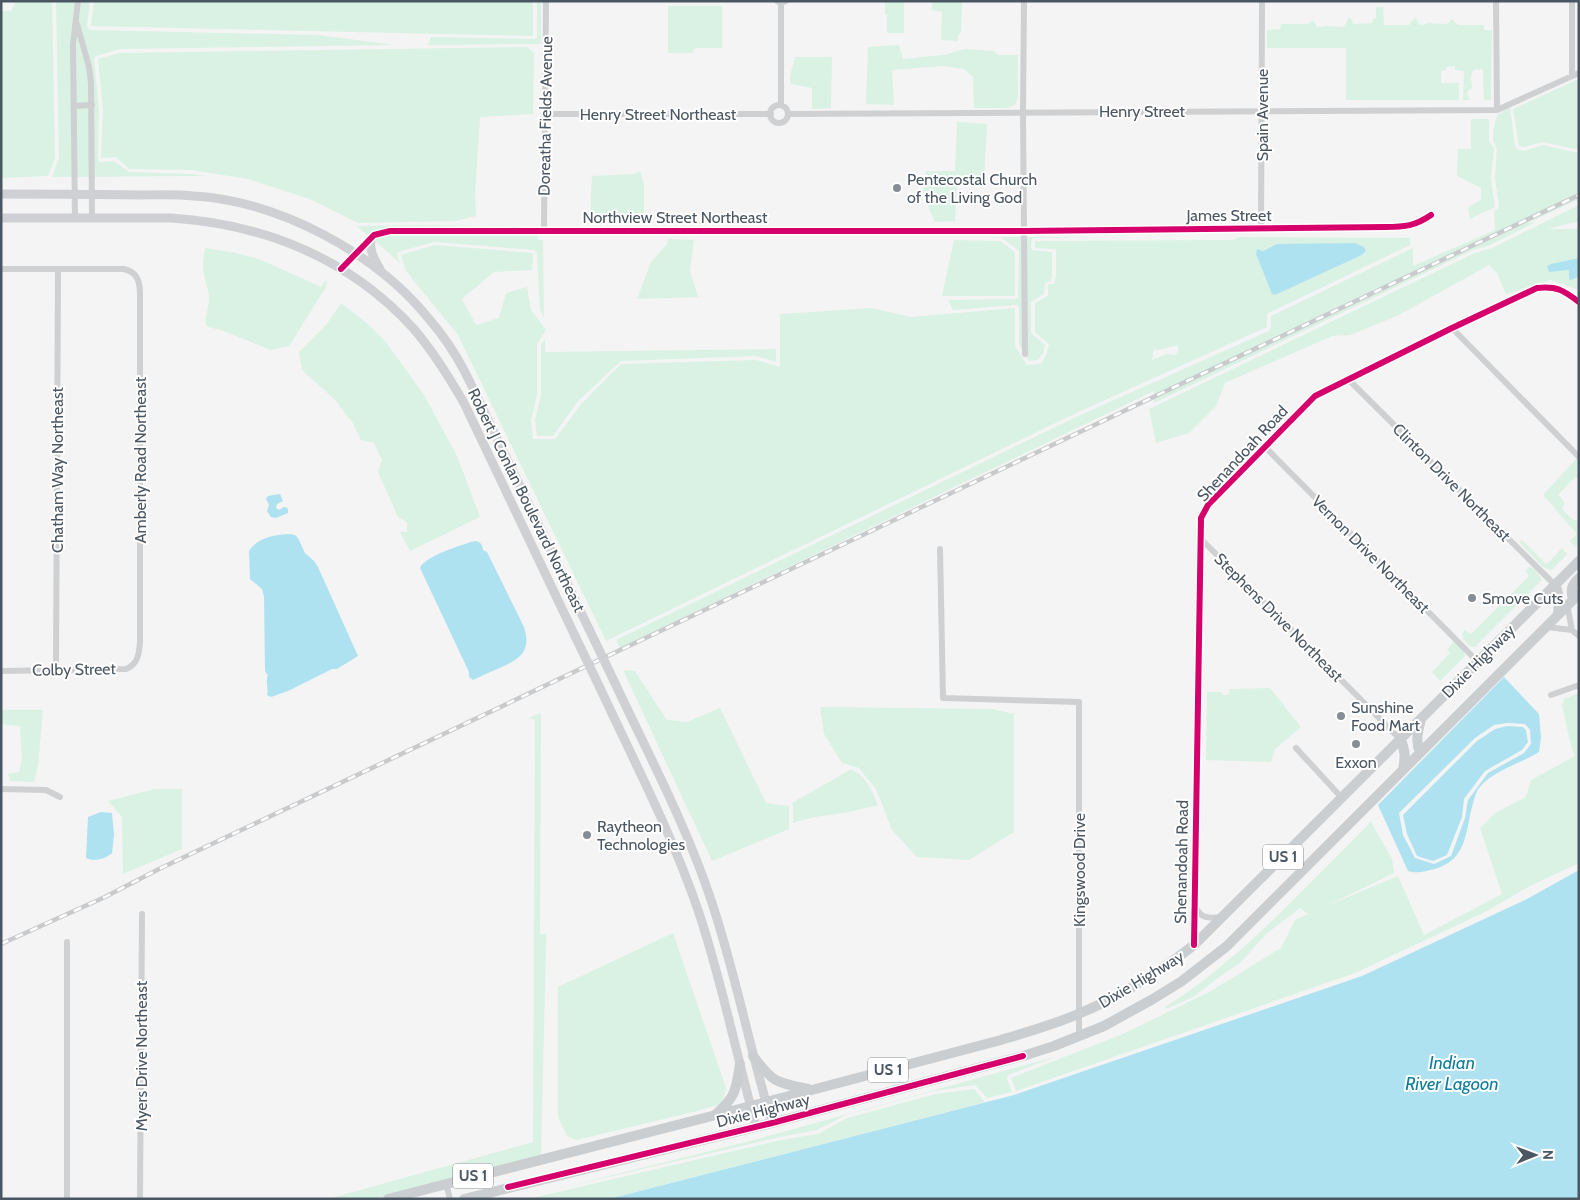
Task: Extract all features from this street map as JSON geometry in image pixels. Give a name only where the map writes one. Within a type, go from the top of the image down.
[{"type":"main road","name":"Robert J Conlan Boulevard Northeast","points":[[1,194],[195,196],[230,201],[269,211],[330,238],[355,253],[381,271],[429,318],[452,349],[477,394],[666,790],[712,902],[772,1123]]},
{"type":"main road","name":"Robert J Conlan Boulevard Northeast","points":[[1,218],[196,219],[229,224],[263,233],[294,244],[341,269],[366,285],[413,328],[436,358],[464,403],[676,852],[698,909],[712,955],[756,1126]]},
{"type":"main road","points":[[371,238],[370,246],[373,256],[381,271]]},
{"type":"main road","name":"Dixie Highway","points":[[388,1199],[714,1116],[1001,1040],[1078,1014],[1138,984],[1194,945],[1224,917],[1579,561]]},
{"type":"main road","points":[[1573,599],[1571,592],[1572,584],[1579,578]]},
{"type":"main road","points":[[1555,585],[1559,600],[1558,615]]},
{"type":"main road","name":"Dixie Highway","points":[[464,1199],[772,1123],[1023,1056],[1078,1037],[1118,1019],[1154,999],[1204,965],[1247,926],[1573,599]]},
{"type":"main road","points":[[1420,753],[1417,739],[1421,718]]},
{"type":"main road","points":[[1400,739],[1404,746],[1405,754],[1403,770]]},
{"type":"main road","points":[[754,1056],[766,1073],[781,1084],[812,1090]]},
{"type":"main road","points":[[714,1116],[732,1098],[736,1090],[740,1064]]},
{"type":"street","points":[[74,218],[73,44],[78,1]]},
{"type":"street","name":"Doreatha Fields Avenue","points":[[544,231],[546,1]]},
{"type":"street","points":[[1024,1],[1022,112],[1025,354]]},
{"type":"street","name":"Spain Avenue","points":[[1262,1],[1262,229]]},
{"type":"street","points":[[1496,1],[1497,110],[1576,74],[1572,1]]},
{"type":"street","points":[[781,2],[781,105]]},
{"type":"street","points":[[76,20],[92,83],[92,218]]},
{"type":"street","points":[[74,106],[92,105]]},
{"type":"street","points":[[781,105],[787,109],[788,114],[786,119],[779,123],[774,121],[771,114],[773,108],[781,105]]},
{"type":"street","name":"Henry Street","points":[[788,114],[1497,110]]},
{"type":"street","name":"Henry Street Northeast","points":[[544,114],[771,114]]},
{"type":"street","name":"James Street","points":[[1024,230],[1398,227],[1419,224],[1431,215]]},
{"type":"street","name":"Northview Street Northeast","points":[[341,269],[374,235],[390,231],[1024,230]]},
{"type":"street","points":[[1,269],[58,269]]},
{"type":"street","name":"Amberly Road Northeast","points":[[58,269],[128,270],[133,272],[140,286],[139,654]]},
{"type":"street","name":"Chatham Way Northeast","points":[[56,670],[58,269]]},
{"type":"street","name":"Shenandoah Road","points":[[1194,945],[1200,538],[1201,518],[1208,505],[1315,396],[1537,288],[1552,286],[1579,302]]},
{"type":"street","points":[[1452,328],[1579,457]]},
{"type":"street","name":"Clinton Drive Northeast","points":[[1348,379],[1555,585]]},
{"type":"street","name":"Vernon Drive Northeast","points":[[1265,447],[1478,662]]},
{"type":"street","name":"Stephens Drive Northeast","points":[[1200,538],[1400,739]]},
{"type":"street","name":"Kingswood Drive","points":[[940,549],[943,698],[1079,702],[1078,1037]]},
{"type":"street","points":[[1572,630],[1573,599]]},
{"type":"street","points":[[1546,627],[1572,630],[1579,636]]},
{"type":"street","name":"Colby Street","points":[[1,671],[126,669],[133,665],[138,659],[139,654]]},
{"type":"street","points":[[1551,695],[1579,685]]},
{"type":"street","points":[[1296,748],[1342,798]]},
{"type":"street","points":[[1,789],[46,790],[60,797]]},
{"type":"street","name":"Shenandoah Road","points":[[1195,905],[1199,914],[1204,917],[1224,917]]},
{"type":"street","name":"Myers Drive Northeast","points":[[140,1199],[142,914]]},
{"type":"street","points":[[67,942],[67,1199]]},
{"type":"street","points":[[446,1183],[450,1199]]},
{"type":"green space","points":[[16,1],[52,1],[55,158],[48,176],[1,178],[1,11],[11,11]]},
{"type":"green space","points":[[56,1],[90,1],[87,26],[91,30],[318,35],[394,45],[120,49],[96,56],[94,59],[99,110],[98,161],[114,161],[129,172],[207,176],[52,177],[59,158]]},
{"type":"green space","points":[[94,1],[533,1],[533,36],[91,26]]},
{"type":"green space","points":[[537,1],[541,1],[541,44],[428,45],[431,37],[535,39],[537,37]]},
{"type":"green space","points":[[885,1],[904,1],[904,33],[887,33]]},
{"type":"green space","points":[[932,1],[962,1],[961,32],[958,36],[958,41],[941,40],[942,12],[932,10]]},
{"type":"green space","points":[[668,6],[722,6],[722,48],[696,48],[692,53],[668,53]]},
{"type":"green space","points":[[1376,7],[1383,7],[1384,25],[1409,25],[1415,17],[1420,25],[1427,23],[1447,24],[1452,19],[1458,25],[1484,25],[1484,30],[1492,30],[1491,100],[1484,100],[1483,69],[1473,70],[1471,77],[1472,88],[1468,90],[1467,94],[1470,100],[1463,100],[1464,71],[1455,70],[1455,66],[1446,67],[1446,70],[1441,71],[1441,83],[1459,83],[1459,100],[1346,100],[1346,48],[1267,48],[1267,30],[1280,29],[1281,24],[1307,24],[1313,20],[1317,27],[1344,27],[1349,17],[1353,24],[1372,23],[1373,19],[1376,18]]},
{"type":"green space","points":[[899,45],[903,59],[943,55],[965,49],[994,51],[998,55],[1018,55],[1018,98],[1015,105],[1008,108],[974,108],[973,77],[964,69],[943,66],[892,70],[894,105],[866,104],[868,47]]},
{"type":"green space","points":[[527,47],[534,53],[533,114],[480,117],[475,193],[476,216],[455,221],[358,223],[310,199],[248,179],[191,170],[129,169],[116,157],[101,158],[103,110],[98,59],[120,53]]},
{"type":"green space","points":[[795,57],[832,57],[831,108],[812,109],[812,88],[791,84],[790,80]]},
{"type":"green space","points":[[1579,79],[1579,149],[1543,142],[1524,147],[1519,146],[1513,109]]},
{"type":"green space","points":[[1510,107],[1517,149],[1524,151],[1543,145],[1579,152],[1579,199],[1528,223],[1536,222],[1490,245],[1473,250],[1154,403],[1154,391],[620,648],[616,640],[1076,417],[1269,331],[1271,316],[1413,248],[1413,266],[1495,230],[1494,211],[1499,206],[1495,178],[1497,149],[1493,141],[1493,132],[1497,115]]},
{"type":"green space","points":[[1471,119],[1489,119],[1489,142],[1494,148],[1491,178],[1495,207],[1470,219],[1468,207],[1481,200],[1481,188],[1457,176],[1458,149],[1471,149]]},
{"type":"green space","points":[[957,122],[987,124],[984,180],[957,183],[955,221],[935,222],[923,195],[926,171],[955,171]]},
{"type":"green space","points":[[640,171],[644,184],[644,222],[590,222],[592,176],[634,174]]},
{"type":"green space","points":[[1579,205],[1579,221],[1548,229],[1579,229],[1579,290],[1551,280],[1506,294],[1497,273],[1489,265],[1397,316],[1350,335],[1332,336],[1225,383],[1216,406],[1189,433],[1156,443],[1149,409],[1475,253],[1492,248]]},
{"type":"green space","points":[[357,226],[538,227],[538,240],[543,240],[544,318],[540,310],[537,253],[534,250],[434,242],[398,252],[397,255],[400,263],[375,241],[376,235],[367,235]]},
{"type":"green space","points":[[996,237],[1106,237],[1032,239],[1032,250],[1052,252],[1051,281],[1045,283],[1044,294],[1031,302],[1031,333],[1045,345],[1043,353],[1038,360],[1029,361],[1019,345],[1019,308],[1017,305],[953,310],[948,300],[1018,298],[1019,251],[1002,238]]},
{"type":"green space","points":[[1240,237],[1410,238],[1410,245],[1267,314],[1267,327],[1074,414],[606,641],[458,335],[406,271],[401,255],[435,245],[533,253],[532,270],[494,272],[462,299],[476,325],[499,318],[506,293],[527,287],[531,310],[546,330],[537,344],[537,395],[531,420],[533,439],[555,439],[582,403],[621,364],[756,360],[780,367],[780,314],[872,308],[911,317],[1015,308],[1015,346],[1027,365],[1041,364],[1049,344],[1035,332],[1035,303],[1048,296],[1048,284],[1054,284],[1056,276],[1056,249],[1035,248],[1035,241],[1232,240]],"holes":[[[1355,243],[1364,247],[1366,251],[1362,255],[1275,295],[1272,294],[1256,254],[1257,250],[1263,251],[1273,246]],[[1178,345],[1176,355],[1167,354],[1152,360],[1154,349],[1158,350]]]},
{"type":"green space","points":[[668,239],[694,240],[690,271],[698,297],[637,299],[651,262],[667,244]]},
{"type":"green space","points":[[954,240],[1000,241],[1015,252],[1015,296],[942,296]]},
{"type":"green space","points":[[205,248],[259,259],[321,287],[327,281],[326,287],[289,346],[271,350],[221,330],[208,327],[205,322],[209,294],[204,276]]},
{"type":"green space","points":[[341,303],[369,325],[385,341],[424,395],[457,456],[480,517],[410,551],[400,532],[407,532],[407,522],[398,517],[378,472],[382,460],[374,443],[361,440],[353,423],[334,399],[302,370],[299,352],[327,324]]},
{"type":"green space","points":[[545,339],[545,352],[776,349],[776,362],[756,356],[621,361],[578,401],[553,436],[537,436],[535,420],[541,395],[541,345]]},
{"type":"green space","points":[[1577,458],[1579,460],[1579,479],[1575,477],[1558,495],[1565,503],[1562,509],[1572,519],[1577,521],[1579,519],[1579,543],[1575,547],[1570,541],[1577,534],[1543,495]]},
{"type":"green space","points":[[1522,540],[1546,564],[1562,548],[1567,554],[1552,570],[1544,568],[1519,542]]},
{"type":"green space","points":[[1529,567],[1534,568],[1542,580],[1475,647],[1468,644],[1462,634],[1464,630],[1471,634],[1529,576],[1525,571]]},
{"type":"green space","points":[[1454,641],[1464,652],[1465,656],[1440,681],[1432,672],[1450,653],[1447,650]]},
{"type":"green space","points":[[623,670],[635,671],[667,720],[687,722],[720,708],[766,803],[789,806],[789,829],[712,861]]},
{"type":"green space","points":[[1270,688],[1301,727],[1275,749],[1271,762],[1206,760],[1207,692],[1221,692],[1223,695],[1228,695],[1230,689]]},
{"type":"green space","points":[[1579,693],[1579,863],[1530,886],[1485,912],[1355,973],[1016,1091],[1011,1078],[1123,1034],[1211,991],[1281,948],[1295,920],[1308,914],[1300,908],[1266,934],[1240,963],[1195,996],[1166,1009],[1165,1007],[1194,988],[1247,944],[1298,896],[1371,822],[1392,859],[1394,873],[1326,906],[1398,876],[1424,935],[1502,894],[1480,828],[1495,813],[1526,797],[1531,780],[1575,756],[1562,706],[1564,699]]},
{"type":"green space","points":[[820,707],[992,709],[1014,714],[1014,832],[969,860],[917,857],[892,830],[876,789],[859,768],[842,763],[824,734]]},
{"type":"green space","points":[[1,710],[43,710],[38,765],[34,782],[10,781],[8,774],[19,772],[22,759],[20,726],[1,724]]},
{"type":"green space","points":[[541,713],[540,934],[546,934],[546,943],[541,1155],[374,1199],[328,1199],[533,1142],[535,720],[529,718]]},
{"type":"green space","points":[[849,769],[860,774],[864,779],[871,789],[878,806],[793,823],[792,803]]},
{"type":"green space","points":[[155,789],[182,789],[182,849],[123,874],[122,817],[108,801]]},
{"type":"green space","points":[[673,933],[726,1088],[722,1104],[576,1140],[567,1136],[558,1117],[558,987]]},
{"type":"green space","points":[[1058,1056],[1008,1075],[1007,1079],[1012,1092],[987,1098],[975,1085],[934,1091],[846,1115],[817,1130],[557,1189],[750,1141]]},
{"type":"green space","points":[[974,1089],[985,1102],[609,1199],[528,1199],[781,1140],[818,1134],[847,1118],[936,1094]]},
{"type":"water","points":[[1355,243],[1364,247],[1366,251],[1362,255],[1275,295],[1272,294],[1256,254],[1257,249],[1263,251],[1277,244]]},
{"type":"water","points":[[1579,258],[1579,276],[1571,280],[1569,279],[1568,270],[1549,272],[1547,266],[1551,264]]},
{"type":"water","points":[[280,494],[283,501],[277,504],[276,508],[279,510],[285,507],[288,509],[288,513],[276,518],[271,517],[267,511],[269,505],[266,499],[268,496]]},
{"type":"water","points":[[290,534],[298,538],[305,553],[318,567],[358,656],[337,669],[332,669],[288,691],[271,697],[267,695],[268,675],[265,671],[264,597],[262,589],[250,579],[249,551],[262,540],[272,536]]},
{"type":"water","points":[[475,541],[480,543],[483,550],[487,552],[524,627],[526,644],[521,655],[516,660],[473,680],[469,677],[469,672],[420,568],[436,555]]},
{"type":"water","points":[[1504,677],[1539,714],[1541,738],[1539,752],[1499,772],[1484,782],[1479,788],[1474,799],[1463,844],[1453,859],[1445,865],[1422,872],[1408,871],[1378,805]],"holes":[[[1507,723],[1525,724],[1530,730],[1531,744],[1524,753],[1488,773],[1468,800],[1465,818],[1451,856],[1434,864],[1415,858],[1403,835],[1399,813],[1475,738],[1494,725]]]},
{"type":"water","points":[[1507,726],[1523,727],[1526,730],[1528,742],[1522,750],[1485,771],[1464,799],[1462,817],[1447,855],[1433,861],[1417,856],[1407,834],[1403,815],[1477,741],[1495,729]]},
{"type":"water","points":[[101,812],[112,813],[114,835],[112,853],[106,857],[93,860],[86,858],[88,817]]},
{"type":"water","name":"Indian River Lagoon","points":[[1579,870],[1579,1199],[609,1199],[1014,1095],[1362,976],[1527,899]]},
{"type":"railway","points":[[1,944],[105,897],[159,869],[1579,195]]},
{"type":"cycle path","points":[[341,269],[374,235],[390,231],[1024,231],[1392,227],[1415,224],[1431,215]]},
{"type":"cycle path","points":[[1194,945],[1201,518],[1208,505],[1315,396],[1537,288],[1560,290],[1579,302]]},
{"type":"cycle path","points":[[508,1187],[772,1123],[1023,1056]]},
{"type":"place","name":"Pentecostal Church of the Living God","points":[[897,188]]},
{"type":"place","name":"Smove Cuts","points":[[1472,598]]},
{"type":"place","name":"Sunshine Food Mart","points":[[1341,716]]},
{"type":"place","name":"Exxon","points":[[1356,744]]},
{"type":"place","name":"Raytheon Technologies","points":[[587,835]]}]
